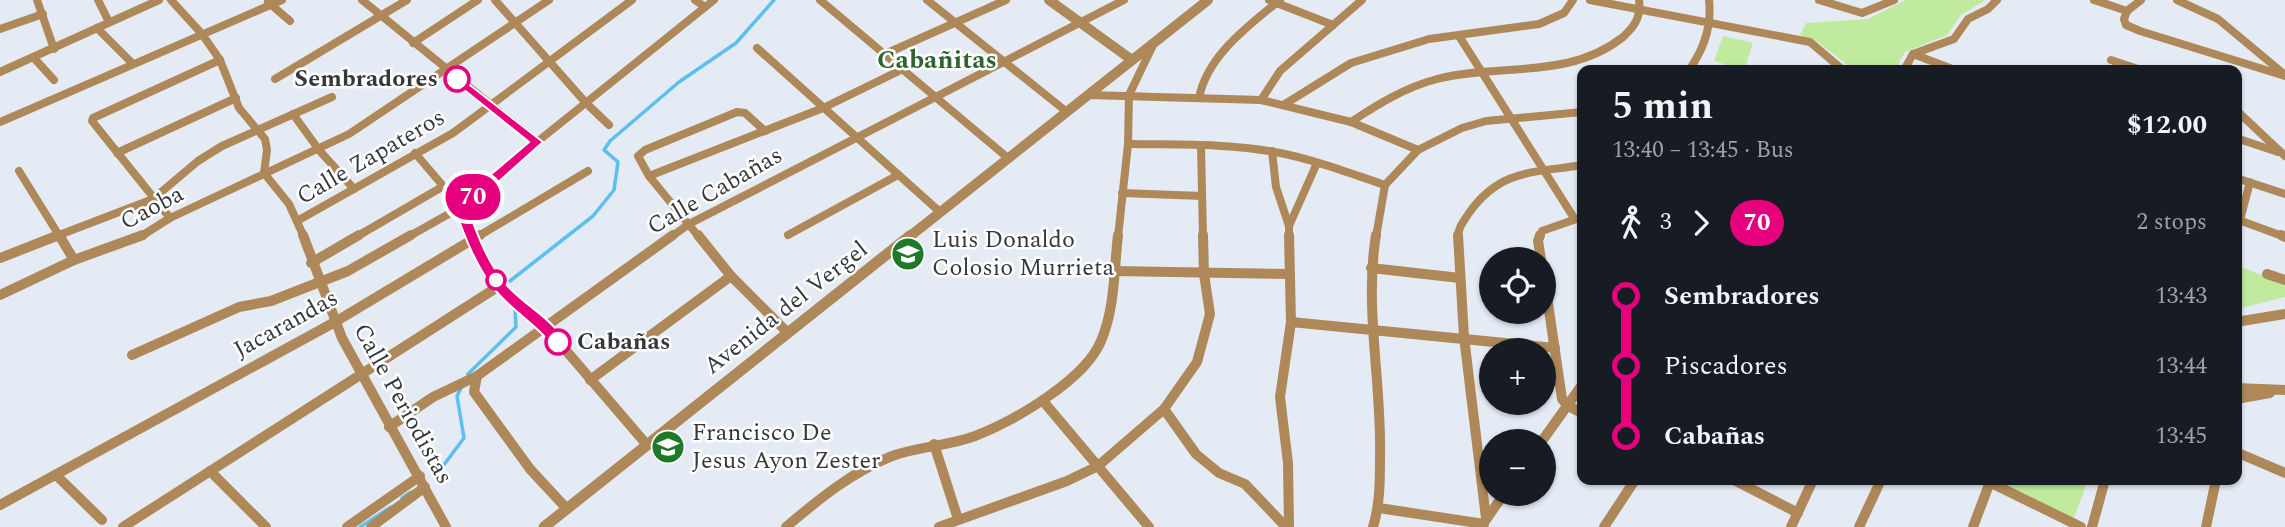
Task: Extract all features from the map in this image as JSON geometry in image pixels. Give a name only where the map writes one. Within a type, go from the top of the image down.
[{"type":"street","points":[[37,0],[54,49]]},
{"type":"street","points":[[98,0],[109,22]]},
{"type":"street","points":[[0,72],[159,0]]},
{"type":"street","points":[[171,0],[202,34],[220,61],[239,108],[265,139],[267,150],[264,173]]},
{"type":"street","points":[[0,122],[202,34],[268,2],[282,0]]},
{"type":"street","points":[[362,0],[537,142]]},
{"type":"street","points":[[275,79],[407,0]]},
{"type":"street","points":[[413,43],[478,0]]},
{"type":"street","points":[[495,0],[586,103],[609,125]]},
{"type":"street","name":"Caoba","points":[[0,295],[74,260],[139,238],[170,218],[319,150],[387,111],[549,0]]},
{"type":"street","name":"Calle Zapateros","points":[[297,221],[453,133],[632,0]]},
{"type":"street","points":[[695,0],[705,7]]},
{"type":"street","points":[[132,355],[239,307],[271,301],[348,271],[461,207],[537,142],[714,0]]},
{"type":"street","points":[[820,0],[1008,158]]},
{"type":"street","points":[[926,0],[1067,112]]},
{"type":"street","points":[[885,54],[1006,0]]},
{"type":"street","points":[[1049,0],[1132,60]]},
{"type":"street","name":"Calle Cabañas","points":[[389,427],[433,397],[477,376],[689,224],[1124,0]]},
{"type":"street","name":"Avenida del Vergel","points":[[544,527],[1208,0]]},
{"type":"street","points":[[1261,100],[1280,71],[1362,0]]},
{"type":"street","points":[[1285,104],[1351,63],[1416,42],[1539,24],[1564,13],[1573,0]]},
{"type":"street","points":[[1590,0],[1810,42],[1837,65]]},
{"type":"street","points":[[1351,121],[1388,98],[1420,85],[1457,75],[1543,68],[1601,54],[1635,26],[1641,10],[1639,0]]},
{"type":"street","points":[[1693,65],[1700,56],[1710,23],[1709,0]]},
{"type":"street","points":[[1819,0],[1862,13],[1894,0]]},
{"type":"street","points":[[1907,65],[1913,54],[1954,39],[1968,19],[1988,9],[1997,0]]},
{"type":"street","points":[[2094,0],[2127,11]]},
{"type":"street","points":[[2141,0],[2127,11],[2124,19],[2126,25],[2285,76]]},
{"type":"street","points":[[2177,0],[2218,19],[2273,63],[2285,76]]},
{"type":"street","points":[[1199,97],[1204,79],[1216,61],[1275,1],[1333,25]]},
{"type":"street","points":[[268,2],[290,21]]},
{"type":"street","points":[[0,29],[43,14]]},
{"type":"street","points":[[97,28],[133,64]]},
{"type":"street","points":[[1459,36],[1543,169],[1577,216]]},
{"type":"street","points":[[786,527],[827,492],[858,473],[893,456],[975,436],[1043,401],[1079,371],[1101,342],[1110,306],[1128,144],[1129,95],[1155,42]]},
{"type":"street","points":[[757,48],[940,212]]},
{"type":"street","points":[[1913,54],[1942,65]]},
{"type":"street","points":[[34,58],[54,80]]},
{"type":"street","points":[[2110,60],[2126,65]]},
{"type":"street","points":[[170,218],[117,153],[93,118],[220,61]]},
{"type":"street","points":[[2273,63],[2285,62]]},
{"type":"street","points":[[649,176],[823,107],[902,69]]},
{"type":"street","points":[[1088,95],[1261,100],[1351,121],[1418,150]]},
{"type":"street","points":[[0,255],[153,199],[198,161],[256,130],[332,97]]},
{"type":"street","points":[[117,153],[236,98]]},
{"type":"street","points":[[765,131],[745,114],[737,112],[639,153],[638,156],[649,176],[731,276],[788,333]]},
{"type":"street","points":[[1373,527],[1379,508],[1381,415],[1371,268],[1385,185],[1418,150],[1462,128],[1486,121],[1577,112]]},
{"type":"street","points":[[293,114],[319,150],[354,189]]},
{"type":"street","points":[[2242,116],[2284,155]]},
{"type":"street","points":[[2242,140],[2284,155]]},
{"type":"street","points":[[1128,144],[1272,151],[1385,185]]},
{"type":"street","points":[[939,527],[1067,481],[1098,466],[1164,409],[1197,362],[1210,314],[1204,274],[1201,146]]},
{"type":"street","points":[[1272,151],[1276,187],[1289,226],[1291,322],[1280,397],[1288,463],[1288,527]]},
{"type":"street","points":[[415,153],[461,207],[472,239],[499,286],[545,326],[646,445]]},
{"type":"street","points":[[1289,226],[1317,163]]},
{"type":"street","points":[[1484,523],[1464,337],[1458,229],[1484,192],[1511,176],[1577,166]]},
{"type":"street","points":[[19,171],[74,260]]},
{"type":"street","name":"Jacarandas","points":[[0,505],[335,323],[588,171]]},
{"type":"street","name":"Calle Periodistas","points":[[264,173],[279,187],[297,221],[335,323],[389,427],[420,476],[446,527]]},
{"type":"street","points":[[788,235],[898,174]]},
{"type":"street","points":[[2242,180],[2285,194]]},
{"type":"street","points":[[2242,207],[2250,182]]},
{"type":"street","points":[[311,263],[442,187]]},
{"type":"street","points":[[1122,193],[1202,196]]},
{"type":"street","points":[[1539,247],[1542,231],[1577,217]]},
{"type":"street","points":[[2242,221],[2285,237]]},
{"type":"street","points":[[1371,268],[1460,278]]},
{"type":"street","points":[[1114,271],[1290,274]]},
{"type":"street","points":[[2267,274],[2285,280]]},
{"type":"street","points":[[590,380],[731,276]]},
{"type":"street","points":[[123,527],[499,286]]},
{"type":"street","points":[[2242,321],[2285,314]]},
{"type":"street","points":[[1291,322],[1479,339]]},
{"type":"street","points":[[1556,355],[1562,399],[1577,410]]},
{"type":"street","points":[[477,376],[474,392],[530,469],[567,509]]},
{"type":"street","points":[[2242,388],[2283,390]]},
{"type":"street","points":[[2242,398],[2283,390]]},
{"type":"street","points":[[1551,429],[1577,392]]},
{"type":"street","points":[[1043,401],[1149,527]]},
{"type":"street","points":[[1164,409],[1196,454],[1219,473],[1245,484],[1288,527]]},
{"type":"street","points":[[934,444],[958,519]]},
{"type":"street","points":[[2242,455],[2285,473]]},
{"type":"street","points":[[210,471],[266,527]]},
{"type":"street","points":[[56,475],[102,520]]},
{"type":"street","points":[[347,527],[420,476]]},
{"type":"street","points":[[1604,527],[1632,485]]},
{"type":"street","points":[[1744,485],[1798,513]]},
{"type":"street","points":[[1791,527],[1811,485]]},
{"type":"street","points":[[1859,527],[1879,485]]},
{"type":"street","points":[[1973,527],[1987,485]]},
{"type":"street","points":[[1996,485],[2081,527]]},
{"type":"street","points":[[2092,527],[2104,485]]},
{"type":"street","points":[[2206,527],[2215,485]]},
{"type":"street","points":[[370,527],[425,487]]},
{"type":"street","points":[[1484,523],[1496,506]]},
{"type":"street","points":[[1379,508],[1484,523]]},
{"type":"green space","points":[[1906,0],[1986,0],[1961,15],[1947,35],[1905,52],[1898,65],[1848,65],[1818,42],[1800,35],[1806,23],[1868,19]]},
{"type":"green space","points":[[1723,36],[1753,43],[1746,65],[1727,65],[1714,61]]},
{"type":"green space","points":[[2242,267],[2285,284],[2285,297],[2242,308]]},
{"type":"green space","points":[[2001,485],[2086,485],[2073,521]]},
{"type":"waterway","points":[[510,281],[593,216],[614,190],[618,162],[604,150],[610,141],[679,82],[736,43],[774,0]]},
{"type":"waterway","points":[[468,374],[516,327],[515,309]]},
{"type":"waterway","points":[[443,466],[464,438],[457,396],[462,386]]},
{"type":"waterway","points":[[402,498],[411,492]]},
{"type":"waterway","points":[[360,527],[391,507]]},
{"type":"bus line","name":"70","points":[[457,79],[537,142],[461,207],[472,239],[499,286],[545,326],[558,342]]},
{"type":"place","name":"Sembradores","points":[[457,79]]},
{"type":"place","name":"Luis Donaldo Colosio Murrieta","points":[[908,254]]},
{"type":"place","name":"Cabañas","points":[[558,342]]},
{"type":"place","name":"Francisco De Jesus Ayon Zester","points":[[668,447]]},
{"type":"district","name":"Cabañitas","points":[[937,60]]}]
